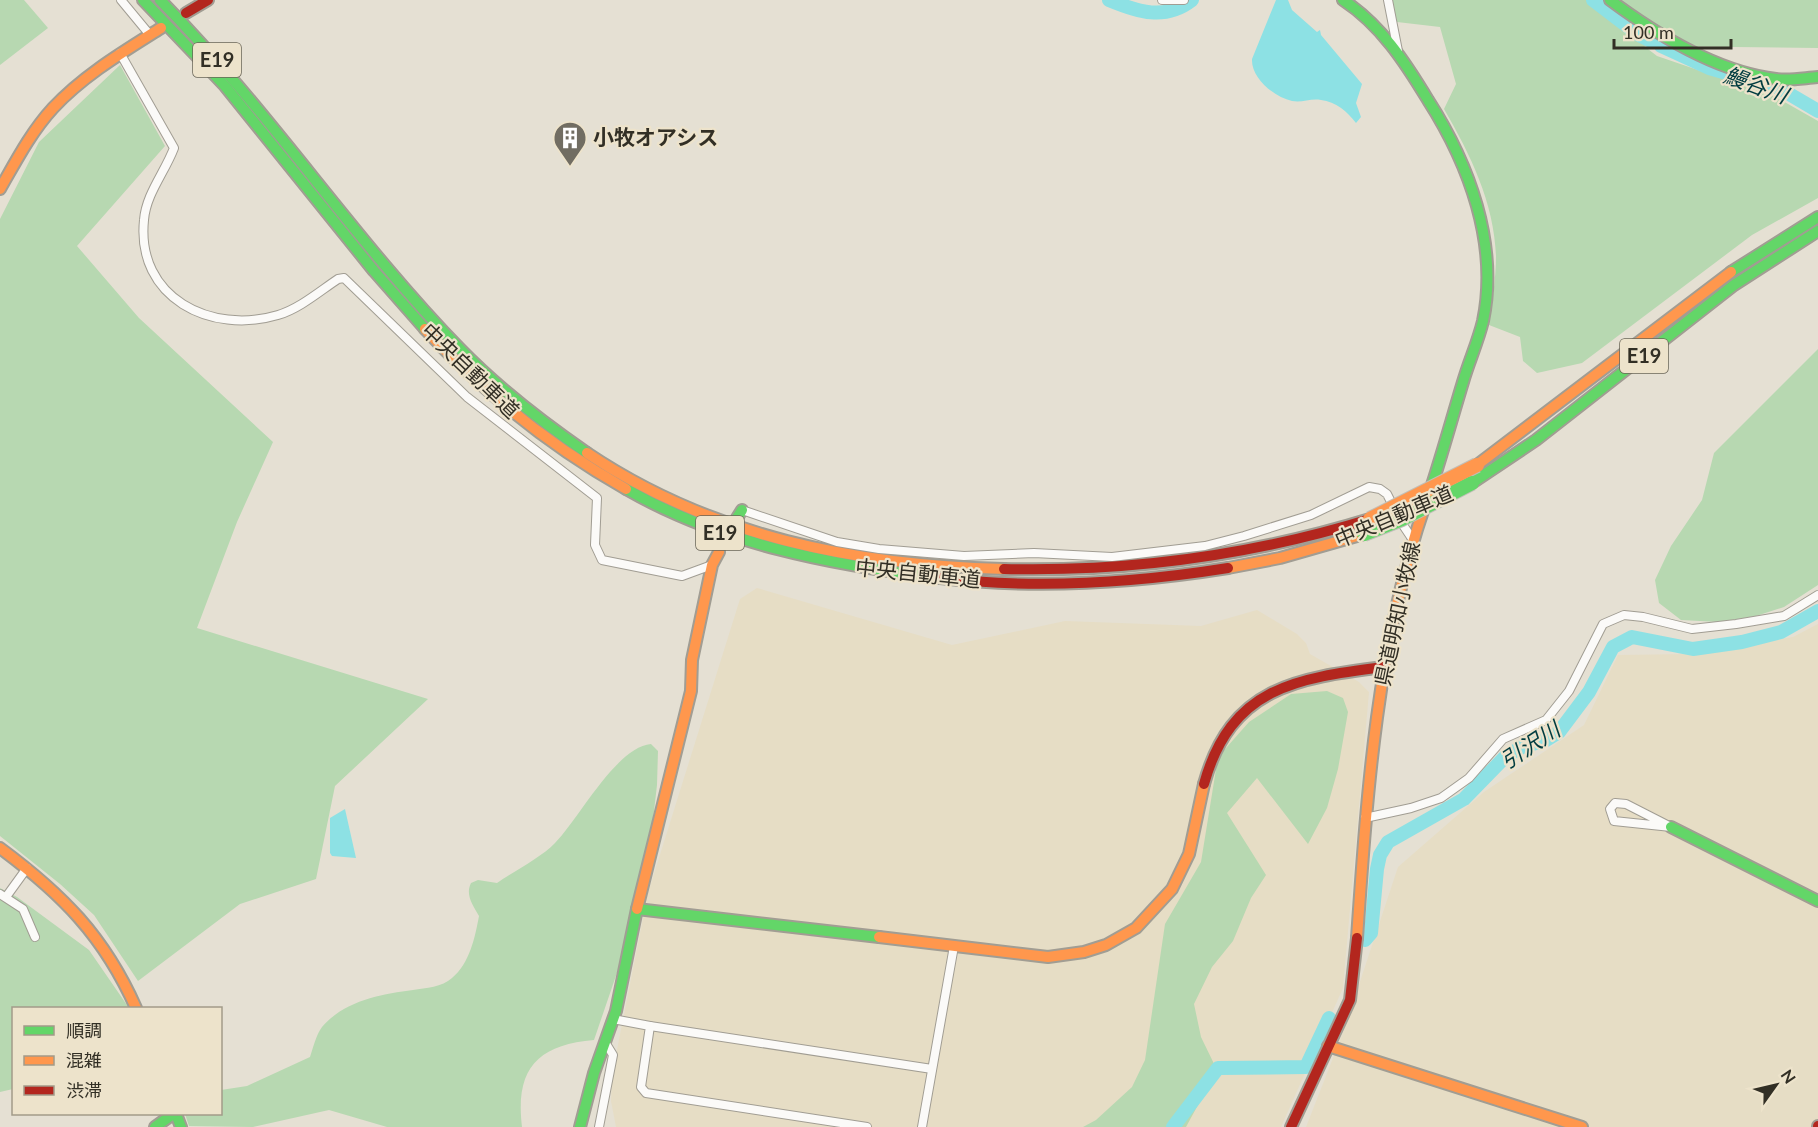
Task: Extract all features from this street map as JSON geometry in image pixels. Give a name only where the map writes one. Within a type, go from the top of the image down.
[{"type":"main road","name":"中央自動車道","points":[[144,0],[231,94],[398,299],[498,401],[537,433],[613,484],[703,528],[784,554],[864,570],[937,579],[1026,582],[1100,581],[1217,572],[1280,560],[1364,534],[1402,519],[1472,483],[1536,440],[1734,285],[1818,231]]},
{"type":"main road","name":"中央自動車道","points":[[160,0],[248,95],[406,291],[506,392],[544,424],[600,462],[660,495],[707,517],[787,542],[878,561],[1049,570],[1170,564],[1216,558],[1323,535],[1370,519],[1477,465],[1528,429],[1726,274],[1776,240],[1818,217]]},
{"type":"main road","name":"県道明知小牧線","points":[[1291,1127],[1350,1000],[1355,973],[1365,818],[1384,667],[1413,540],[1441,459],[1484,315],[1488,267],[1478,202],[1465,164],[1435,108],[1378,25],[1343,0]]},
{"type":"main road","points":[[1610,0],[1662,34],[1730,66],[1776,79],[1818,77]]},
{"type":"main road","points":[[0,189],[29,139],[54,107],[88,76],[155,32]]},
{"type":"main road","points":[[580,1127],[613,1019],[681,723],[691,691],[693,660],[715,559]]},
{"type":"main road","points":[[637,909],[1048,957],[1088,952],[1119,940],[1150,917],[1172,891],[1189,857],[1207,766],[1221,737],[1237,717],[1258,699],[1313,677],[1384,667]]},
{"type":"main road","points":[[1671,827],[1818,901]]},
{"type":"main road","points":[[0,848],[81,915],[107,950],[136,1007]]},
{"type":"main road","points":[[1328,1046],[1582,1127]]},
{"type":"main road","points":[[155,1127],[171,1115]]},
{"type":"street","points":[[121,0],[155,32]]},
{"type":"street","points":[[1162,0],[1184,0]]},
{"type":"street","points":[[1388,0],[1398,53]]},
{"type":"street","points":[[120,53],[174,148],[148,201],[144,237],[145,251],[156,277],[179,303],[193,312],[214,319],[260,318],[280,314],[338,279],[344,278],[466,397],[597,498],[595,545],[602,560],[682,576],[715,559]]},
{"type":"street","points":[[740,514],[837,542],[879,549],[964,556],[1034,553],[1112,557],[1205,546],[1244,536],[1311,515],[1369,487],[1380,489],[1387,494],[1406,534],[1413,540]]},
{"type":"street","points":[[1365,818],[1412,808],[1442,798],[1469,778],[1503,739],[1546,720],[1569,692],[1603,624],[1624,615],[1643,617],[1692,629],[1736,624],[1784,616],[1818,595]]},
{"type":"street","points":[[1615,803],[1626,804],[1671,827],[1619,823],[1614,821],[1610,809],[1615,803]]},
{"type":"street","points":[[27,868],[3,895],[23,909],[35,937]]},
{"type":"street","points":[[922,1127],[954,946]]},
{"type":"street","points":[[613,1019],[932,1069]]},
{"type":"street","points":[[650,1026],[641,1086],[646,1093],[867,1127]]},
{"type":"street","points":[[599,1127],[613,1055],[605,1042]]},
{"type":"shaded area","points":[[757,588],[952,645],[1065,621],[1201,626],[1257,610],[1297,634],[1306,643],[1310,654],[1359,682],[1369,692],[1343,988],[1281,1127],[616,1127],[611,1101],[612,1075],[648,893],[740,599]]},
{"type":"shaded area","points":[[1818,624],[1818,1127],[1306,1127],[1344,1030],[1398,867],[1484,792],[1584,725],[1618,655],[1691,654],[1793,637]]},
{"type":"green space","points":[[0,0],[24,0],[48,28],[0,65]]},
{"type":"green space","points":[[1392,0],[1818,0],[1818,48],[1644,46],[1657,56],[1774,96],[1818,121],[1818,198],[1752,235],[1582,363],[1537,373],[1523,361],[1520,337],[1489,325],[1496,256],[1491,217],[1479,179],[1444,109],[1456,84],[1440,27],[1397,22]]},
{"type":"green space","points":[[120,65],[165,146],[77,246],[139,318],[273,442],[237,522],[197,628],[428,699],[335,786],[316,879],[240,904],[138,981],[94,915],[60,884],[0,836],[0,219],[39,142]]},
{"type":"green space","points":[[1818,349],[1818,585],[1784,607],[1756,616],[1719,622],[1681,620],[1659,603],[1655,580],[1671,546],[1702,500],[1714,453]]},
{"type":"green space","points":[[1327,691],[1343,698],[1348,712],[1338,769],[1327,808],[1308,844],[1257,778],[1227,813],[1266,875],[1251,898],[1233,941],[1212,967],[1194,1004],[1201,1037],[1217,1070],[1186,1127],[1083,1127],[1096,1120],[1132,1087],[1145,1060],[1165,924],[1201,862],[1218,757],[1249,722],[1291,694]]},
{"type":"green space","points":[[651,744],[658,751],[657,785],[651,837],[620,964],[594,1040],[574,1043],[544,1054],[527,1075],[522,1090],[522,1127],[387,1127],[329,1110],[253,1127],[189,1126],[185,1115],[222,1115],[222,1090],[247,1086],[310,1057],[322,1027],[341,1011],[364,1000],[434,987],[452,978],[467,957],[479,916],[469,896],[471,883],[478,880],[497,883],[543,853],[565,832],[612,770],[638,748]]},
{"type":"green space","points":[[0,888],[17,897],[89,950],[128,1007],[12,1007],[12,1089],[0,1092]]},
{"type":"water","points":[[1276,0],[1288,0],[1292,10],[1317,32],[1320,30],[1321,35],[1362,84],[1356,103],[1361,117],[1356,123],[1345,111],[1332,103],[1285,99],[1271,91],[1259,80],[1252,59]]},
{"type":"water","points":[[345,809],[356,858],[332,856],[330,853],[330,818]]},
{"type":"waterway","points":[[1109,0],[1130,8],[1151,12],[1172,11],[1192,0]]},
{"type":"waterway","name":"鰻谷川","points":[[1593,0],[1631,29]]},
{"type":"waterway","name":"鰻谷川","points":[[1639,35],[1653,42]]},
{"type":"waterway","name":"鰻谷川","points":[[1661,46],[1709,68],[1779,88],[1818,111]]},
{"type":"waterway","name":"引沢川","points":[[1365,940],[1371,933],[1380,855],[1388,842],[1464,799],[1506,756],[1522,747],[1546,740],[1559,732],[1589,692],[1613,647],[1632,637],[1693,649],[1742,642],[1781,632],[1818,611]]},
{"type":"waterway","name":"引沢川","points":[[1173,1127],[1218,1068],[1306,1067],[1329,1018]]},
{"type":"tunnel","points":[[719,552],[731,529]]},
{"type":"traffic: fast","points":[[143,0],[225,86],[374,271],[425,329]]},
{"type":"traffic: fast","points":[[160,0],[238,85],[383,264],[460,349],[521,404],[587,453]]},
{"type":"traffic: fast","points":[[1343,0],[1369,21],[1391,45],[1443,125],[1468,178],[1483,234],[1487,263],[1487,292],[1483,321],[1430,491]]},
{"type":"traffic: fast","points":[[1610,0],[1668,39],[1732,69],[1781,80],[1818,77]]},
{"type":"traffic: fast","points":[[1731,272],[1818,217]]},
{"type":"traffic: fast","points":[[1472,483],[1536,440],[1734,285],[1818,231]]},
{"type":"traffic: fast","points":[[1364,534],[1402,519],[1472,483]]},
{"type":"traffic: fast","points":[[626,489],[663,508],[739,538],[818,559],[940,578]]},
{"type":"traffic: fast","points":[[737,518],[742,510]]},
{"type":"traffic: fast","points":[[1671,827],[1818,901]]},
{"type":"traffic: fast","points":[[580,1127],[594,1073],[616,1011],[637,909],[879,937]]},
{"type":"traffic: fast","points":[[155,1127],[172,1115]]},
{"type":"traffic: fast","points":[[176,1115],[181,1127]]},
{"type":"traffic: slow","points":[[0,189],[31,137],[53,108],[91,75],[161,28]]},
{"type":"traffic: slow","points":[[1477,465],[1731,272]]},
{"type":"traffic: slow","points":[[425,329],[471,375],[519,417],[571,455],[626,489]]},
{"type":"traffic: slow","points":[[587,453],[635,482],[684,506],[735,526],[787,541],[840,553],[894,561],[1004,569]]},
{"type":"traffic: slow","points":[[1370,519],[1477,465]]},
{"type":"traffic: slow","points":[[1357,938],[1370,774],[1385,665],[1409,558],[1425,505]]},
{"type":"traffic: slow","points":[[1228,568],[1280,558],[1364,534]]},
{"type":"traffic: slow","points":[[637,909],[691,691],[692,660],[712,565],[719,552]]},
{"type":"traffic: slow","points":[[879,937],[1048,957],[1084,952],[1106,945],[1136,928],[1172,889],[1189,854],[1204,784]]},
{"type":"traffic: slow","points":[[0,848],[43,882],[79,918],[110,959],[136,1007]]},
{"type":"traffic: slow","points":[[1328,1046],[1582,1127]]},
{"type":"traffic: jam","points":[[186,13],[208,0]]},
{"type":"traffic: jam","points":[[1004,569],[1097,568],[1189,559],[1280,543],[1370,519]]},
{"type":"traffic: jam","points":[[940,578],[1011,583],[1084,583],[1228,568]]},
{"type":"traffic: jam","points":[[1204,784],[1216,752],[1231,726],[1250,707],[1271,693],[1295,683],[1323,676],[1384,667]]},
{"type":"traffic: jam","points":[[1291,1127],[1350,1000],[1357,938]]},
{"type":"place","name":"小牧オアシス","points":[[570,167]]}]
